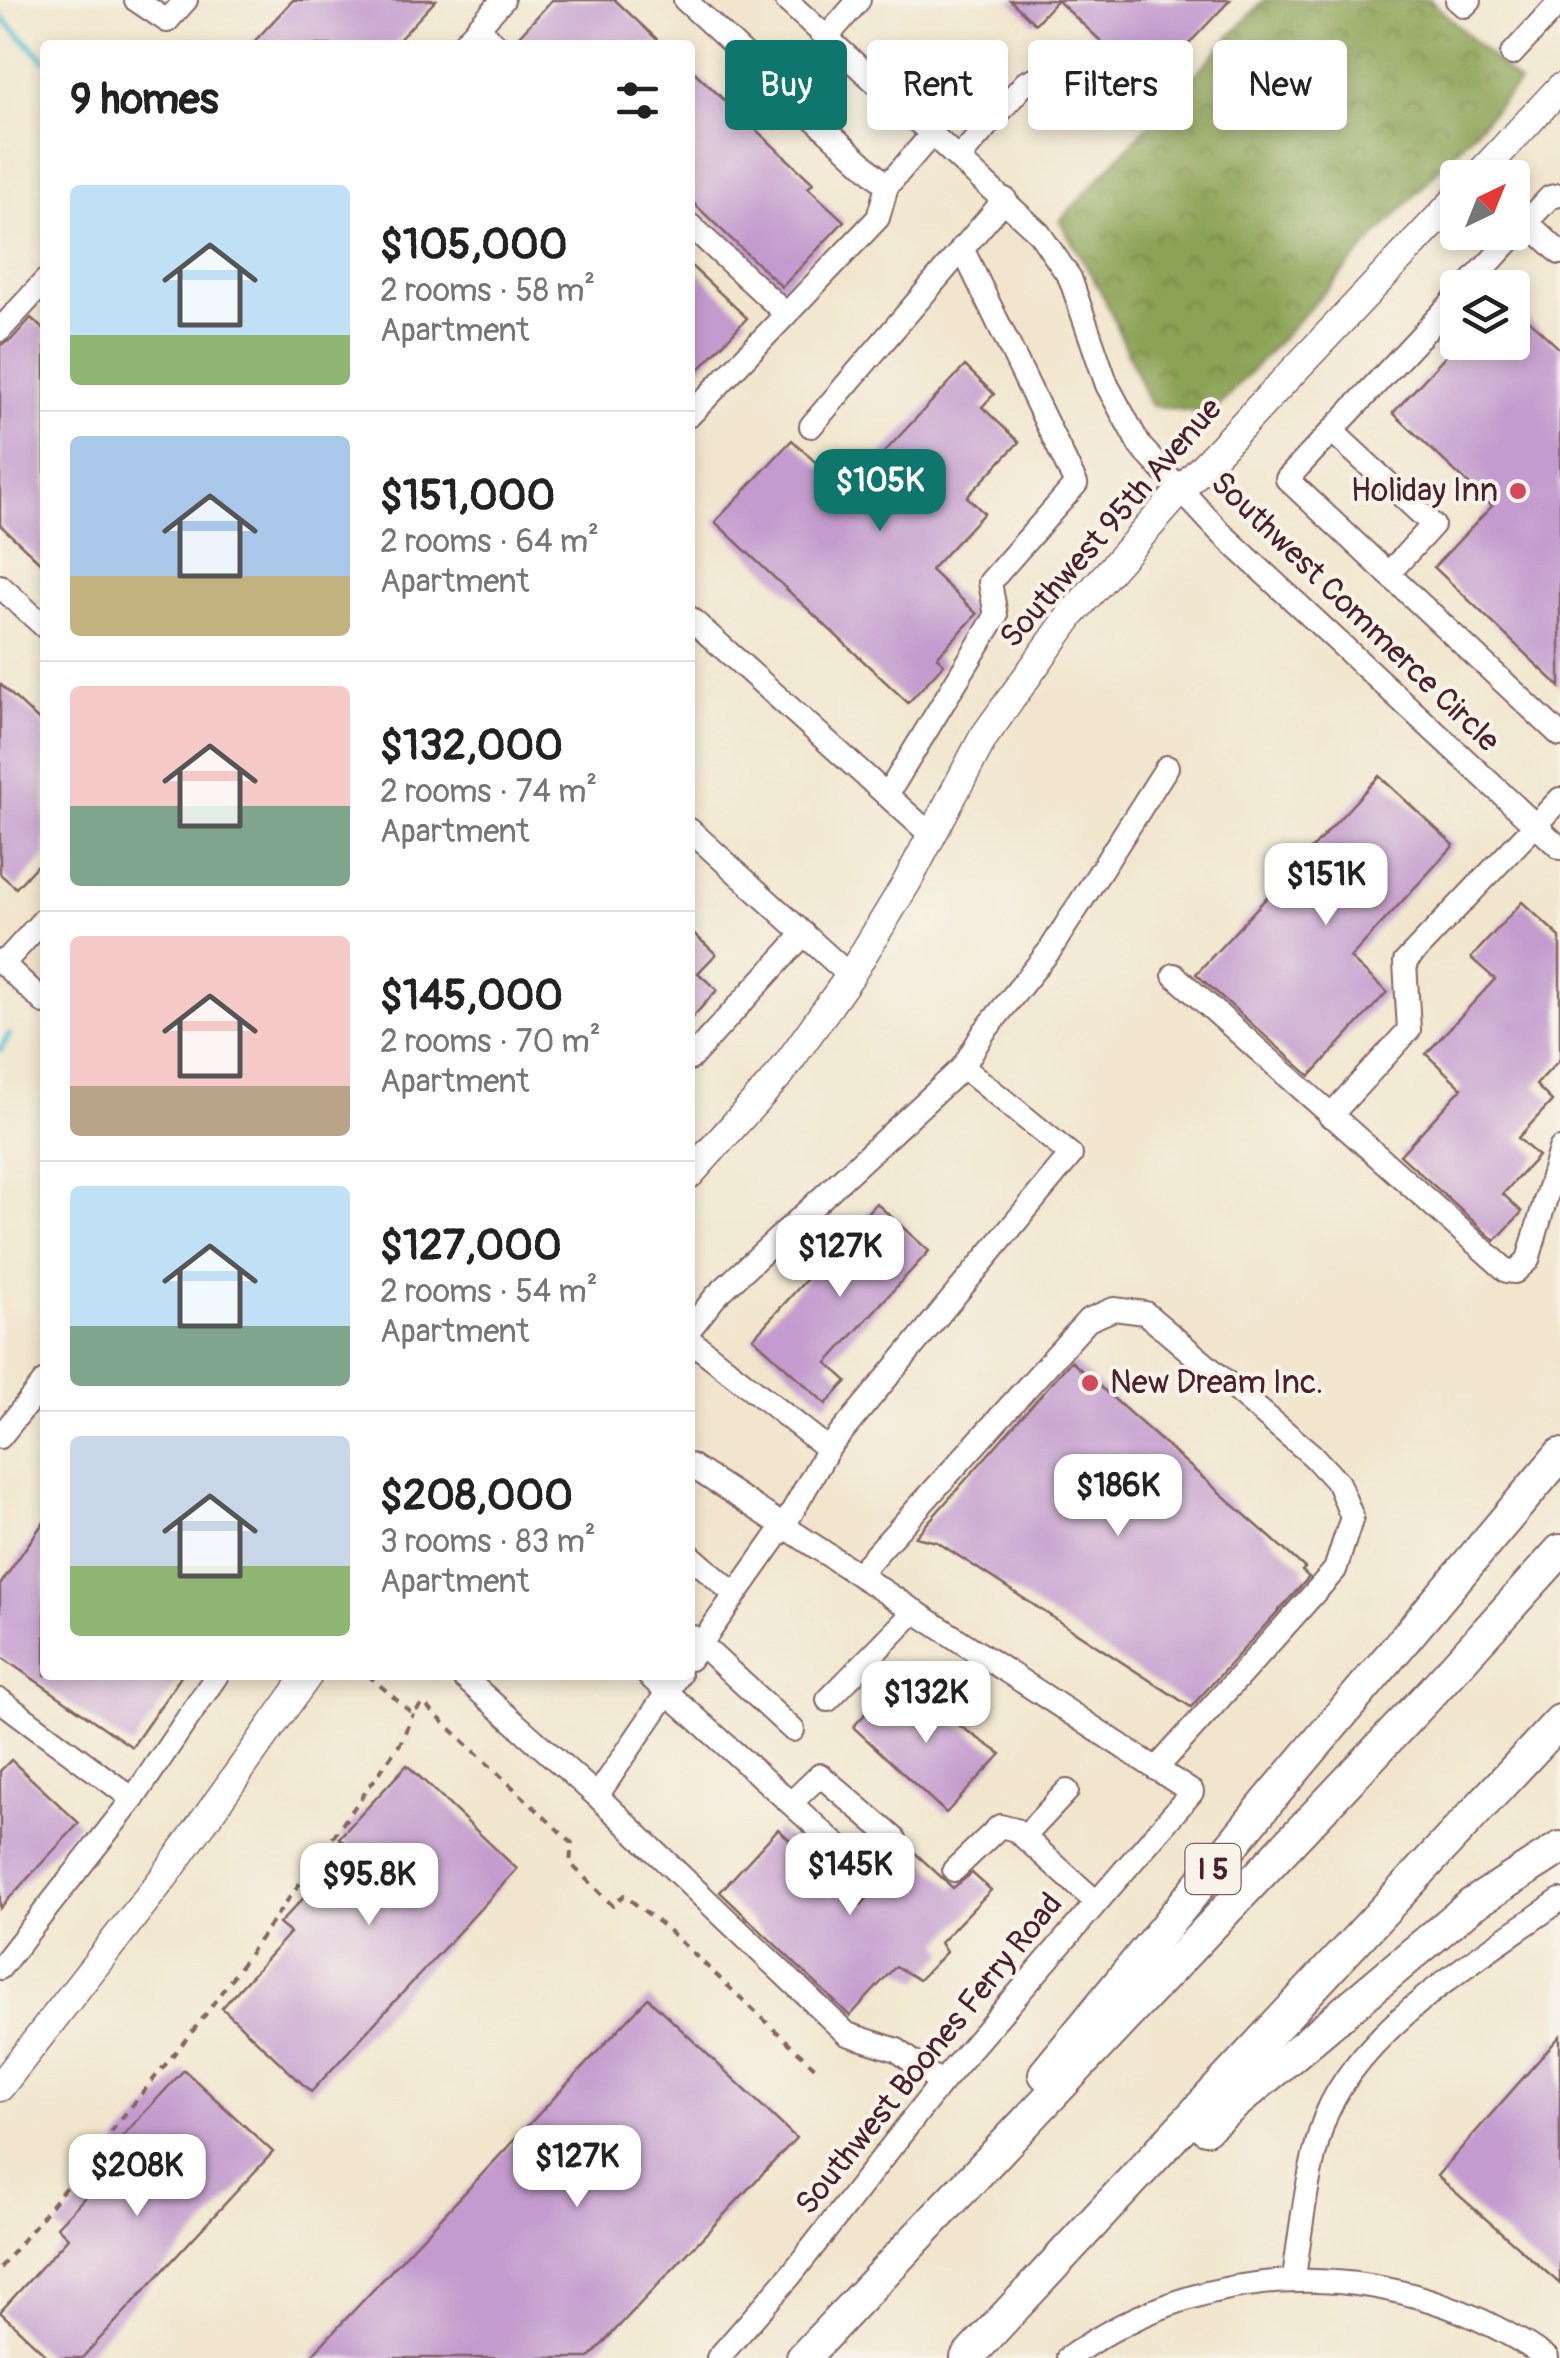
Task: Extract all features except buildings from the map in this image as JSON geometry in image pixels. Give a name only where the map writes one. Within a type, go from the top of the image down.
[{"type":"highway","name":"I 5","points":[[872,2287],[1268,1800],[1560,1455]]},
{"type":"highway","name":"I 5","points":[[803,2358],[1560,1551]]},
{"type":"highway","points":[[967,2358],[1560,1722]]},
{"type":"highway","points":[[1106,2210],[1471,1905],[1560,1848]]},
{"type":"main road","points":[[1494,160],[1557,98]]},
{"type":"main road","name":"Southwest 95th Avenue","points":[[695,1169],[782,1073],[850,976],[983,738],[1029,668],[1181,490],[1440,216]]},
{"type":"main road","points":[[0,2088],[164,1877],[304,1680]]},
{"type":"street","points":[[136,0],[167,21],[186,0]]},
{"type":"street","points":[[470,36],[503,0]]},
{"type":"street","points":[[685,0],[886,186]]},
{"type":"street","name":"Southwest Commerce Circle","points":[[786,0],[1039,232],[1070,278],[1124,420],[1140,446],[1416,719],[1560,848]]},
{"type":"street","points":[[826,38],[859,0]]},
{"type":"street","points":[[1457,0],[1464,6],[1470,0]]},
{"type":"street","points":[[1512,54],[1560,2]]},
{"type":"street","points":[[959,158],[1028,82]]},
{"type":"street","points":[[695,410],[878,218],[886,186],[932,134]]},
{"type":"street","points":[[1530,219],[1550,197],[1560,195]]},
{"type":"street","points":[[811,426],[1005,198]]},
{"type":"street","points":[[1530,225],[1560,254]]},
{"type":"street","points":[[695,230],[786,314]]},
{"type":"street","points":[[887,796],[996,616],[990,582],[1076,484],[962,248]]},
{"type":"street","points":[[1483,270],[1501,250]]},
{"type":"street","points":[[0,330],[40,286]]},
{"type":"street","points":[[1440,315],[1286,479],[1560,735]]},
{"type":"street","points":[[1332,432],[1433,524],[1388,574]]},
{"type":"street","points":[[0,586],[40,622]]},
{"type":"street","points":[[695,623],[932,835]]},
{"type":"street","points":[[695,1323],[716,1296],[964,1067],[984,1032],[1050,950],[1167,767]]},
{"type":"street","points":[[1330,1116],[1408,1030],[1405,962],[1560,799]]},
{"type":"street","points":[[695,835],[850,976]]},
{"type":"street","points":[[40,923],[1,962],[40,997]]},
{"type":"street","points":[[695,1054],[804,934]]},
{"type":"street","points":[[1174,975],[1495,1264],[1514,1272],[1528,1260],[1560,1149]]},
{"type":"street","points":[[695,1645],[784,1526],[828,1448],[1071,1155],[964,1067]]},
{"type":"street","points":[[695,1468],[1156,1769],[1335,1570],[1352,1517],[1338,1483],[1312,1455],[1146,1312],[1114,1309],[1088,1320],[858,1574]]},
{"type":"street","points":[[695,1344],[828,1448]]},
{"type":"street","points":[[0,1437],[40,1387]]},
{"type":"street","points":[[695,1559],[734,1594]]},
{"type":"street","points":[[828,1700],[915,1611]]},
{"type":"street","points":[[695,1647],[793,1730]]},
{"type":"street","points":[[0,1968],[133,1799],[214,1680]]},
{"type":"street","points":[[467,1680],[596,1796],[848,2034],[897,2050],[941,2083]]},
{"type":"street","points":[[596,1796],[674,1683],[792,1802],[868,1872],[895,1839],[820,1775],[792,1802]]},
{"type":"street","points":[[0,1700],[133,1799]]},
{"type":"street","name":"Southwest Boones Ferry Road","points":[[718,2358],[790,2276],[941,2083],[1192,1792],[1156,1769]]},
{"type":"street","points":[[1024,1837],[1066,1791]]},
{"type":"street","points":[[954,1870],[1000,1826],[1024,1837],[1096,1902]]},
{"type":"street","points":[[1294,2278],[1302,2216],[1323,2122],[1350,2075],[1426,1998],[1560,1900]]},
{"type":"street","points":[[1068,2358],[1126,2322],[1182,2300],[1294,2278],[1352,2280],[1448,2304],[1509,2333],[1547,2358]]},
{"type":"path","points":[[374,1680],[413,1714]]},
{"type":"path","points":[[0,2268],[200,2022],[400,1744],[413,1714],[423,1704],[572,1844],[570,1862],[613,1906],[624,1896],[652,1918],[820,2072]]},
{"type":"green space","points":[[1264,0],[1430,0],[1519,83],[1447,160],[1440,160],[1440,168],[1211,414],[1150,405],[1104,297],[1060,221],[1144,130],[1193,130],[1193,77],[1213,55],[1213,130],[1347,130],[1347,40],[1227,40]]},
{"type":"waterway","points":[[0,16],[40,55]]},
{"type":"waterway","points":[[0,1050],[9,1035]]},
{"type":"place","name":"Holiday Inn","points":[[1518,491]]},
{"type":"place","name":"New Dream Inc.","points":[[1090,1383]]}]
